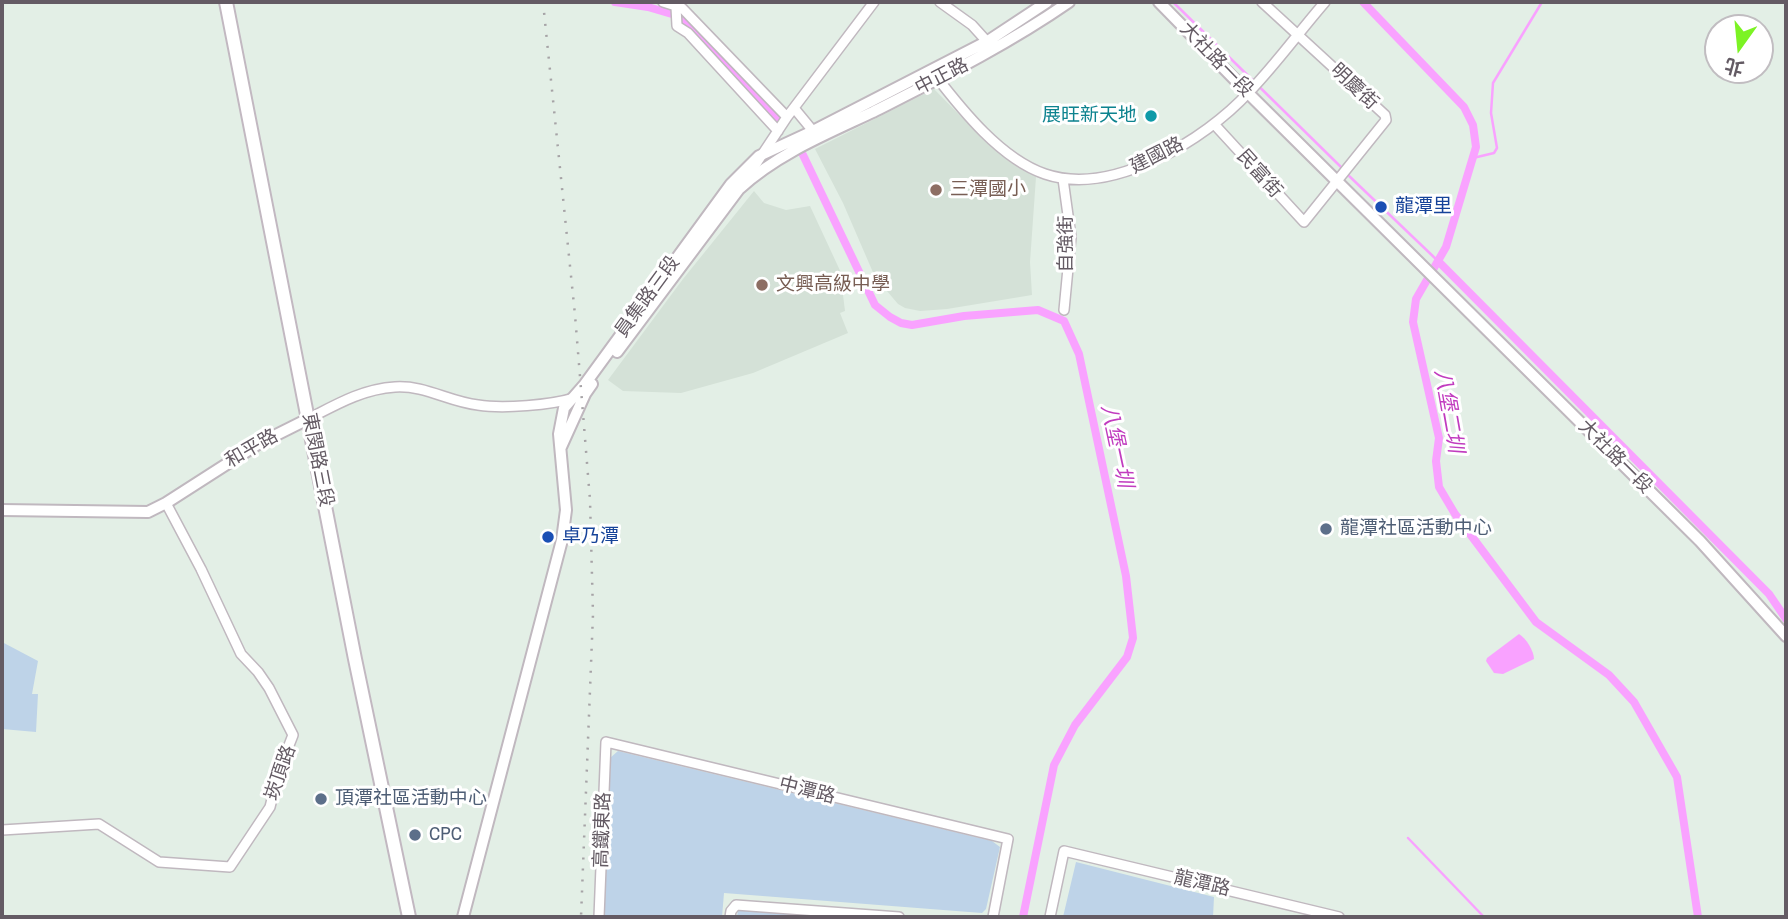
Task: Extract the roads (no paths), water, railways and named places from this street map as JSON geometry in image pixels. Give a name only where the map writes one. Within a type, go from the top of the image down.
[{"type":"main road","name":"東閔路三段","points":[[226,2],[310,418],[355,659],[409,917]]},
{"type":"street","points":[[663,2],[682,8],[787,117]]},
{"type":"street","points":[[739,190],[787,117],[874,2]]},
{"type":"street","points":[[940,2],[972,25],[990,46]]},
{"type":"street","name":"中正路","points":[[990,46],[1047,2]]},
{"type":"street","name":"中正路","points":[[788,149],[810,143],[990,46],[1039,23],[1069,2]]},
{"type":"street","name":"大社路一段","points":[[1160,2],[1248,93],[1700,541],[1786,636]]},
{"type":"street","name":"明慶街","points":[[1262,2],[1385,115],[1386,120],[1338,180]]},
{"type":"street","name":"建國路","points":[[935,75],[944,90],[994,142],[1043,174],[1063,179],[1119,174],[1162,157],[1214,124],[1248,93],[1325,2]]},
{"type":"street","points":[[676,7],[677,26],[688,33],[778,131]]},
{"type":"street","name":"中正路","points":[[788,149],[813,131],[935,75]]},
{"type":"street","points":[[794,108],[813,131]]},
{"type":"street","name":"民富街","points":[[1214,124],[1304,222],[1338,180]]},
{"type":"street","points":[[759,156],[788,149]]},
{"type":"street","points":[[739,190],[788,149]]},
{"type":"street","name":"員集路三段","points":[[463,917],[562,540],[566,510],[559,434],[564,408],[585,384],[731,184],[759,156]]},
{"type":"street","name":"自強街","points":[[1063,179],[1071,237],[1064,310]]},
{"type":"street","name":"員集路三段","points":[[561,447],[587,392],[739,190]]},
{"type":"street","name":"和平路","points":[[2,510],[148,512],[258,444],[369,390],[419,388],[476,405],[506,407],[571,400],[587,392]]},
{"type":"street","name":"崁頂路","points":[[2,830],[99,824],[159,862],[230,867],[270,807],[279,771],[293,734],[269,688],[241,653],[166,503]]},
{"type":"street","name":"中潭路","points":[[606,742],[1008,839],[993,917]]},
{"type":"street","name":"高鐵東路","points":[[599,917],[606,742]]},
{"type":"street","name":"龍潭路","points":[[1050,917],[1064,851],[1339,917]]},
{"type":"street","points":[[730,914],[736,905],[899,917]]},
{"type":"waterway","name":"八堡一圳","points":[[615,2],[648,7],[682,17],[776,118]]},
{"type":"waterway","points":[[1173,2],[1343,169]]},
{"type":"waterway","name":"八堡二圳","points":[[1363,2],[1464,107],[1473,125],[1476,147],[1446,247],[1416,299],[1413,322],[1439,438],[1436,461],[1439,487],[1455,514],[1536,622],[1609,675],[1634,702],[1677,777],[1698,917]]},
{"type":"waterway","points":[[1473,158],[1494,153],[1497,148],[1491,113],[1493,83],[1542,2]]},
{"type":"waterway","name":"八堡一圳","points":[[803,155],[875,305],[890,317],[912,325],[964,316],[1038,310],[1064,321],[1079,354],[1126,576],[1133,638],[1127,657],[1075,725],[1054,765],[1023,917]]},
{"type":"waterway","points":[[1347,174],[1438,261]]},
{"type":"waterway","points":[[1438,261],[1769,594],[1786,619]]},
{"type":"waterway","points":[[1408,838],[1484,917]]},
{"type":"railway","points":[[543,2],[575,315],[590,500],[593,614],[581,917]]},
{"type":"place","name":"展旺新天地","points":[[1151,116]]},
{"type":"place","name":"三潭國小","points":[[936,190]]},
{"type":"place","name":"龍潭里","points":[[1381,207]]},
{"type":"place","name":"文興高級中學","points":[[762,285]]},
{"type":"place","name":"龍潭社區活動中心","points":[[1326,529]]},
{"type":"place","name":"卓乃潭","points":[[548,537]]},
{"type":"place","name":"頂潭社區活動中心","points":[[321,799]]},
{"type":"place","name":"CPC","points":[[415,835]]}]
